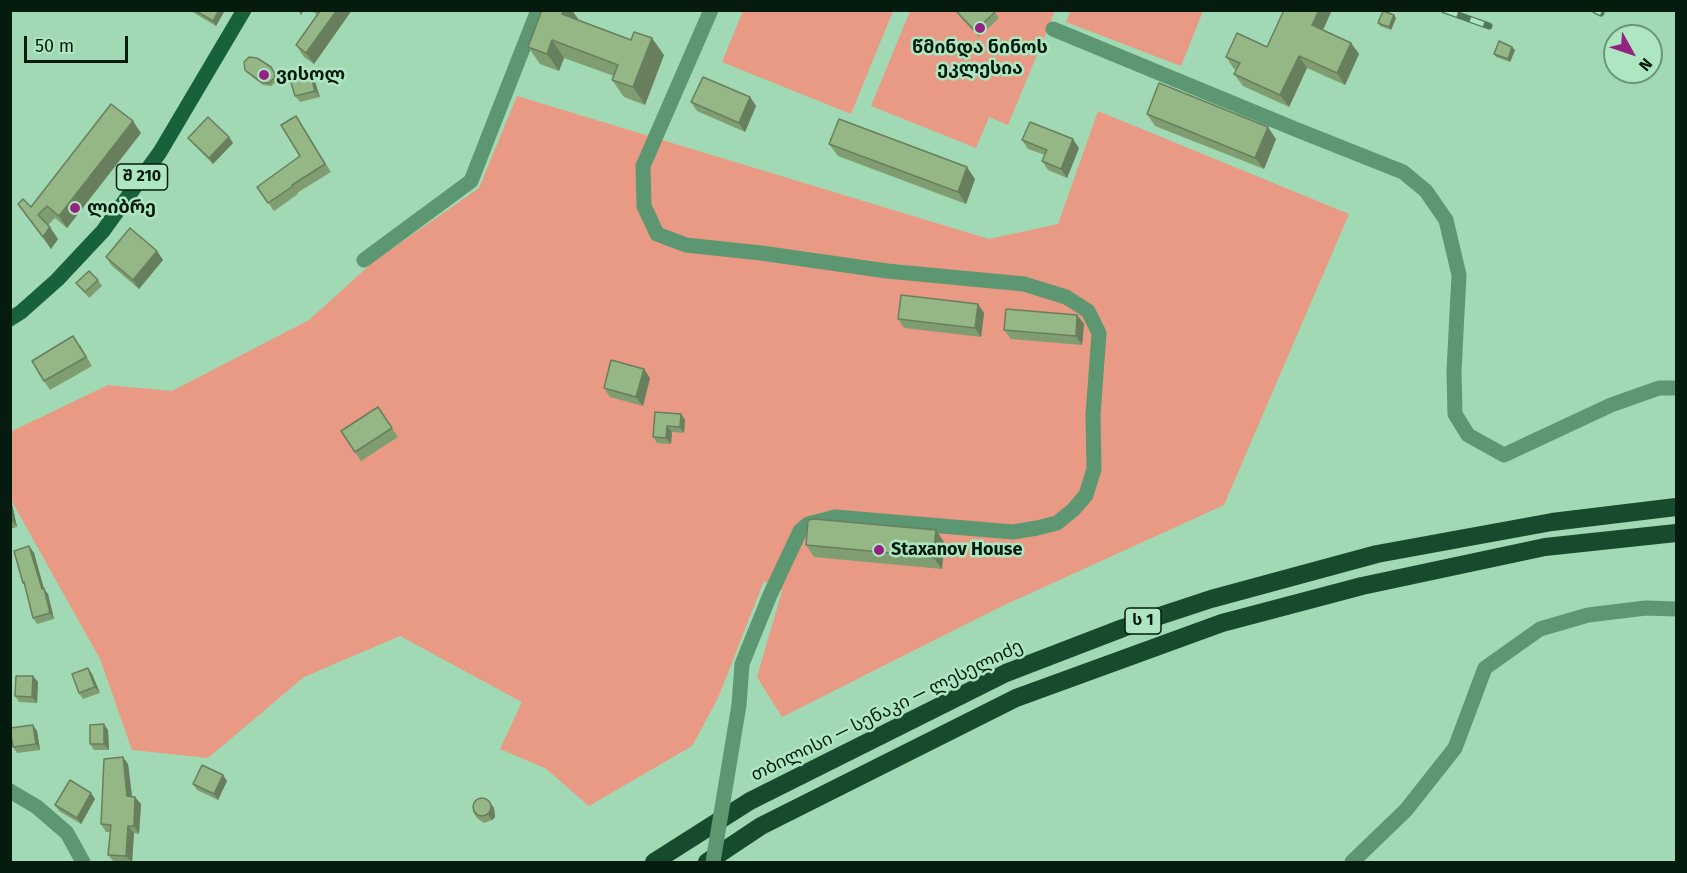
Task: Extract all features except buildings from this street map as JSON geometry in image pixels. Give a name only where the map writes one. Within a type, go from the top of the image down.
[{"type":"highway","name":"თბილისი — სენაკი — ლესელიძე","points":[[654,862],[750,801],[1006,673],[1123,628],[1211,599],[1377,554],[1552,522],[1677,507]]},
{"type":"highway","name":"ს 1","points":[[707,862],[761,826],[1016,698],[1222,623],[1362,586],[1545,547],[1677,533]]},
{"type":"main road","name":"შ 210","points":[[10,319],[57,280],[103,231],[160,152],[244,10]]},
{"type":"street","points":[[364,260],[471,181],[538,10]]},
{"type":"street","points":[[711,10],[643,166],[644,206],[657,234],[686,244],[887,271],[1024,284],[1066,297],[1088,311],[1099,333],[1093,415],[1094,469],[1086,495],[1057,523],[1013,532],[835,517],[808,524],[800,531],[742,664],[739,705],[713,862]]},
{"type":"street","points":[[1053,28],[1402,172],[1426,191],[1446,220],[1459,275],[1454,371],[1455,414],[1468,435],[1504,455],[1611,405],[1659,388],[1677,388]]},
{"type":"street","points":[[1352,862],[1406,810],[1455,748],[1485,668],[1540,629],[1588,615],[1646,608],[1677,609]]},
{"type":"street","points":[[10,791],[37,807],[67,833],[83,862]]},
{"type":"shaded area","points":[[743,10],[893,11],[851,114],[722,62]]},
{"type":"shaded area","points":[[1071,10],[1203,11],[1181,66],[1066,22]]},
{"type":"shaded area","points":[[910,11],[1055,11],[1008,125],[989,117],[976,148],[871,106]]},
{"type":"shaded area","points":[[517,96],[989,239],[1058,224],[1098,111],[1349,214],[1224,505],[998,608],[782,717],[757,677],[782,591],[764,581],[718,698],[692,746],[589,806],[545,768],[500,749],[522,702],[400,636],[304,677],[208,758],[132,750],[100,659],[11,500],[10,432],[108,385],[172,391],[309,320],[373,262],[479,188]]},
{"type":"railway","points":[[1444,10],[1489,26]]},
{"type":"railway","points":[[1595,10],[1601,13]]},
{"type":"place","name":"წმინდა ნინოს ეკლესია","points":[[980,28]]},
{"type":"place","name":"ვისოლ","points":[[264,75]]},
{"type":"place","name":"ლიბრე","points":[[75,208]]},
{"type":"place","name":"Staxanov House","points":[[879,550]]}]
